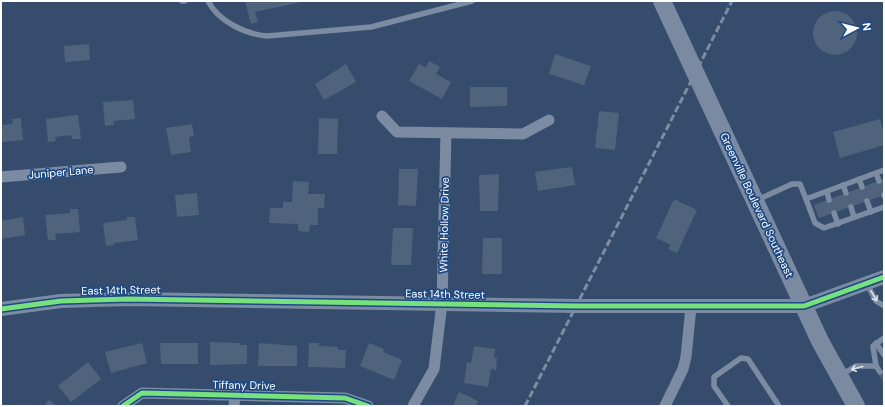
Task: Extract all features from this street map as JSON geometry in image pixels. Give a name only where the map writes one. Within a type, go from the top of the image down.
[{"type":"highway","name":"Greenville Boulevard Southeast","points":[[662,1],[804,306],[838,376],[856,406]]},
{"type":"street","points":[[382,116],[397,132],[523,134],[549,120]]},
{"type":"street","name":"White Hollow Drive","points":[[412,406],[434,369],[442,303],[446,133]]},
{"type":"street","name":"Juniper Lane","points":[[1,177],[121,166]]},
{"type":"street","name":"East 14th Street","points":[[1,308],[61,301],[128,299],[691,307],[804,306],[884,276]]},
{"type":"street","points":[[666,406],[683,370],[686,357],[691,307]]},
{"type":"street","name":"Tiffany Drive","points":[[122,406],[142,393],[235,394],[345,398],[368,406]]},
{"type":"street","points":[[234,406],[235,394]]},
{"type":"lane","points":[[208,1],[216,14],[246,32],[255,35],[267,36],[371,27],[472,1]]},
{"type":"lane","points":[[806,200],[884,170]]},
{"type":"lane","points":[[876,173],[879,181]]},
{"type":"lane","points":[[859,179],[862,187]]},
{"type":"lane","points":[[754,201],[792,184],[800,184],[814,223],[824,228],[884,207]]},
{"type":"lane","points":[[844,185],[846,193]]},
{"type":"lane","points":[[826,192],[829,200]]},
{"type":"lane","points":[[867,201],[871,212]]},
{"type":"lane","points":[[851,207],[854,217]]},
{"type":"lane","points":[[834,213],[838,224]]},
{"type":"lane","points":[[867,283],[876,302],[884,306]]},
{"type":"lane","points":[[880,372],[876,366],[873,346],[884,338]]},
{"type":"lane","points":[[876,343],[884,355]]},
{"type":"lane","points":[[728,406],[714,386],[714,377],[741,358],[748,360],[779,406]]},
{"type":"lane","points":[[838,376],[856,366],[876,366]]},
{"type":"building","points":[[245,1],[302,2],[255,12],[258,22],[251,24]]},
{"type":"building","points":[[835,11],[847,15],[853,21],[857,33],[853,45],[847,51],[835,55],[823,51],[817,45],[813,33],[817,21],[823,15]]},
{"type":"building","points":[[89,44],[90,60],[65,62],[64,46]]},
{"type":"building","points":[[555,54],[591,66],[584,85],[549,74]]},
{"type":"building","points":[[429,61],[440,67],[436,74],[451,82],[442,99],[409,81],[419,64],[426,68]]},
{"type":"building","points":[[346,64],[356,82],[324,100],[315,84]]},
{"type":"building","points":[[470,87],[507,87],[507,106],[470,107]]},
{"type":"building","points":[[133,100],[135,119],[113,121],[114,125],[105,126],[103,102]]},
{"type":"building","points":[[599,111],[619,113],[615,150],[595,148]]},
{"type":"building","points":[[78,115],[81,139],[72,139],[71,135],[55,137],[56,141],[48,142],[46,119]]},
{"type":"building","points":[[21,118],[23,140],[1,142],[1,125],[13,124],[12,119]]},
{"type":"building","points":[[319,118],[338,119],[337,154],[318,154]]},
{"type":"building","points":[[880,119],[884,135],[884,145],[840,158],[833,132]]},
{"type":"building","points":[[192,124],[194,136],[189,137],[191,152],[171,155],[166,128]]},
{"type":"building","points":[[572,167],[575,185],[538,191],[535,172]]},
{"type":"building","points":[[399,169],[418,169],[416,206],[398,205]]},
{"type":"building","points":[[499,174],[498,211],[480,211],[479,175]]},
{"type":"building","points":[[884,179],[884,195],[819,218],[814,205]]},
{"type":"building","points":[[293,181],[309,182],[308,194],[325,194],[324,208],[318,208],[318,225],[310,225],[309,232],[298,231],[298,224],[269,223],[270,208],[283,208],[283,202],[292,202]]},
{"type":"building","points":[[197,193],[199,215],[177,217],[175,195]]},
{"type":"building","points":[[674,199],[697,210],[677,253],[668,249],[671,245],[656,238]]},
{"type":"building","points":[[70,209],[78,209],[80,232],[55,234],[56,240],[48,240],[45,215],[70,213]]},
{"type":"building","points":[[23,217],[25,235],[1,239],[1,221]]},
{"type":"building","points":[[127,217],[135,217],[138,240],[114,243],[114,245],[106,246],[103,223],[127,220]]},
{"type":"building","points":[[393,228],[413,228],[411,265],[391,265]]},
{"type":"building","points":[[483,238],[502,238],[502,274],[482,274]]},
{"type":"building","points":[[210,342],[240,343],[240,345],[247,345],[247,364],[210,365]]},
{"type":"building","points":[[142,343],[147,363],[111,373],[105,352]]},
{"type":"building","points":[[160,343],[198,343],[198,364],[161,364]]},
{"type":"building","points":[[259,343],[297,346],[297,366],[258,366]]},
{"type":"building","points":[[309,343],[319,343],[319,346],[338,347],[338,350],[346,350],[345,368],[308,367]]},
{"type":"building","points":[[369,343],[384,349],[383,352],[402,360],[394,380],[360,366]]},
{"type":"building","points":[[474,346],[495,349],[494,357],[497,358],[496,370],[491,369],[488,387],[464,383],[467,362],[471,363]]},
{"type":"building","points":[[88,362],[101,379],[71,402],[58,386]]},
{"type":"building","points":[[884,369],[884,384],[878,373]]},
{"type":"building","points":[[459,392],[478,401],[476,406],[453,406]]},
{"type":"building","points":[[49,400],[57,406],[44,406]]},
{"type":"railway","points":[[525,406],[732,1]]},
{"type":"cycle path","points":[[1,309],[61,301],[128,299],[577,306],[804,306],[884,277]]},
{"type":"cycle path","points":[[123,406],[142,393],[345,398],[368,406]]}]
